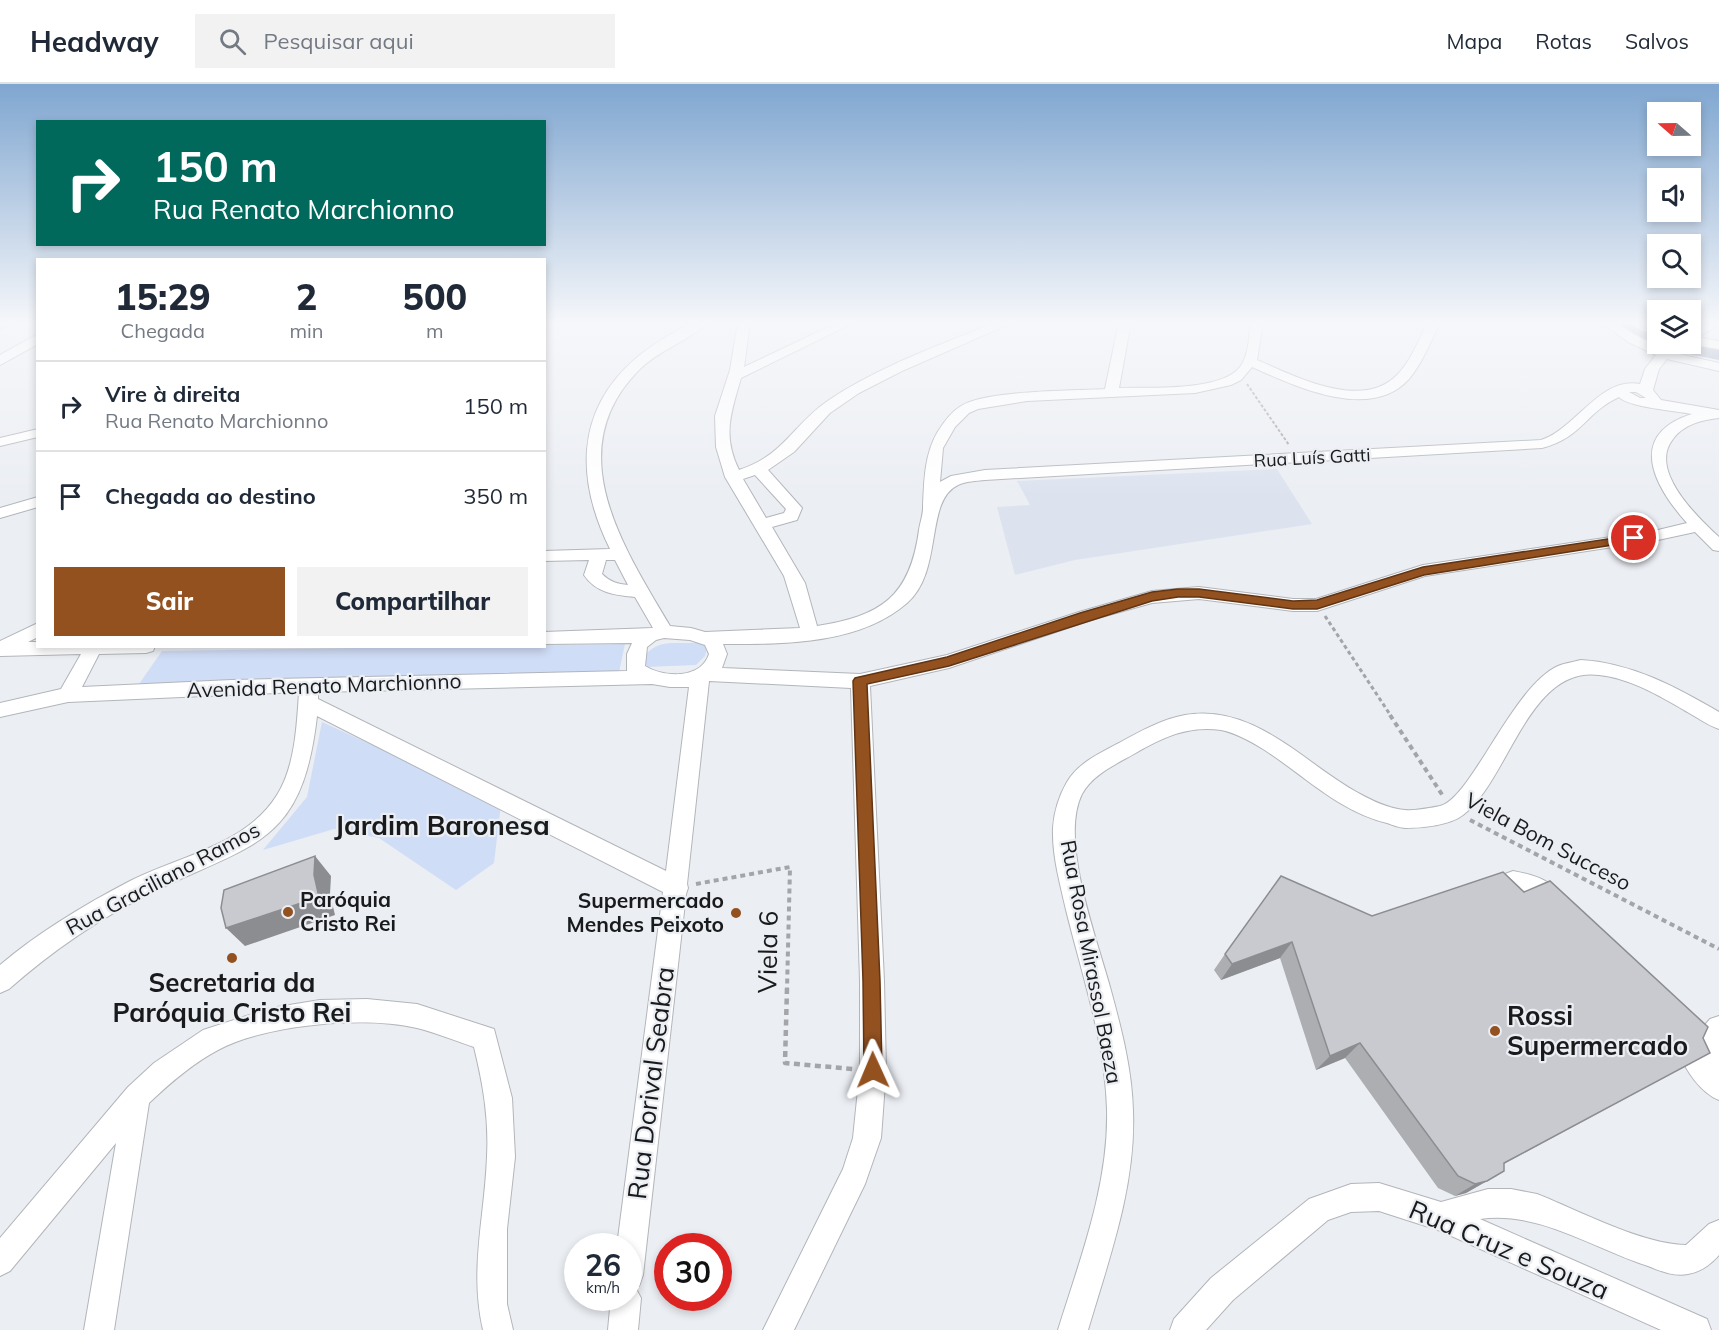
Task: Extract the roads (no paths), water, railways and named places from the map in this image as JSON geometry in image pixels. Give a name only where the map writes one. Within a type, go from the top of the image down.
[{"type":"street","points":[[623,380],[612,393],[598,422],[591,452],[593,483],[605,521],[620,554],[642,592],[656,634],[638,645],[634,657],[636,669],[650,677]]},
{"type":"street","points":[[734,380],[724,408],[721,430],[723,449],[733,477],[764,524],[794,577],[810,633]]},
{"type":"street","points":[[733,477],[759,469],[780,455],[831,405],[873,380]]},
{"type":"street","points":[[1111,394],[1114,380]]},
{"type":"street","points":[[930,513],[936,448],[949,425],[964,410],[974,405],[1028,397],[1195,389],[1218,385],[1228,380]]},
{"type":"street","points":[[1299,380],[1323,389],[1360,396],[1387,389],[1400,380]]},
{"type":"street","name":"Rua Luís Gatti","points":[[546,638],[656,634],[706,638],[810,633],[868,620],[903,598],[923,561],[930,513],[941,490],[946,485],[963,479],[985,475],[1542,444],[1570,433],[1599,403],[1625,389],[1633,380]]},
{"type":"street","points":[[1647,380],[1649,397],[1665,410],[1676,427]]},
{"type":"street","points":[[1625,389],[1649,397],[1716,412]]},
{"type":"street","points":[[1716,412],[1690,418],[1676,427],[1662,439],[1657,457],[1660,472],[1671,493],[1697,526],[1719,546]]},
{"type":"street","points":[[0,442],[36,433]]},
{"type":"street","name":"Rua Luís Gatti","points":[[936,448],[941,459],[950,468],[985,475]]},
{"type":"street","points":[[759,469],[794,508],[791,516],[764,524]]},
{"type":"street","points":[[0,513],[36,503]]},
{"type":"street","name":"Avenida Renato Marchionno","points":[[0,710],[68,695],[232,687],[308,695],[650,677],[678,679],[703,675],[860,681],[949,661],[1085,616],[1152,597],[1199,593],[1293,605],[1317,605],[1423,571],[1697,526]]},
{"type":"street","points":[[599,554],[593,575],[599,583],[612,588],[642,592]]},
{"type":"street","points":[[546,556],[620,554]]},
{"type":"street","points":[[0,649],[36,630]]},
{"type":"street","name":"Rua Dorival Seabra","points":[[633,1233],[650,1079],[703,675],[716,662],[718,654],[712,640],[706,638]]},
{"type":"street","points":[[0,649],[93,648],[68,695]]},
{"type":"street","name":"Rua Rosa Mirassol Baeza","points":[[1073,1330],[1107,1215],[1117,1159],[1120,1109],[1109,1036],[1067,867],[1064,829],[1066,809],[1074,790],[1088,771],[1146,738],[1184,723],[1204,721],[1232,724],[1256,733],[1277,746],[1325,784],[1357,804],[1381,813],[1427,819],[1453,811],[1478,783],[1532,699],[1564,671],[1581,667],[1614,672],[1687,702],[1719,722]]},
{"type":"street","points":[[778,1330],[855,1174],[867,1138],[873,1070],[872,981],[860,681]]},
{"type":"street","points":[[308,695],[676,888]]},
{"type":"street","name":"Rua Graciliano Ramos","points":[[0,981],[54,939],[139,888],[238,844],[270,820],[295,782],[308,695]]},
{"type":"street","points":[[1514,881],[1534,885],[1569,916]]},
{"type":"street","points":[[0,1261],[137,1096],[170,1066],[212,1039],[271,1020],[320,1012],[367,1011],[417,1016],[485,1038],[499,1098],[501,1157],[493,1229],[492,1304],[498,1330]]},
{"type":"street","points":[[1671,1012],[1714,1043]]},
{"type":"street","points":[[1714,1043],[1692,1052],[1692,1055],[1719,1087]]},
{"type":"street","points":[[99,1330],[137,1096]]},
{"type":"street","name":"Rua Cruz e Souza","points":[[1185,1330],[1222,1289],[1319,1209],[1351,1198],[1379,1197],[1441,1216],[1696,1330]]},
{"type":"street","points":[[1441,1216],[1478,1203],[1517,1203],[1538,1208],[1659,1256],[1685,1261],[1694,1258],[1719,1234]]},
{"type":"street","points":[[623,1330],[625,1311]]},
{"type":"place","name":"Paróquia Cristo Rei","points":[[288,912]]},
{"type":"place","name":"Supermercado Mendes Peixoto","points":[[736,913]]},
{"type":"place","name":"Secretaria da Paróquia Cristo Rei","points":[[232,958]]},
{"type":"place","name":"Rossi Supermercado","points":[[1495,1031]]},
{"type":"district","name":"Jardim Baronesa","points":[[442,826]]}]
